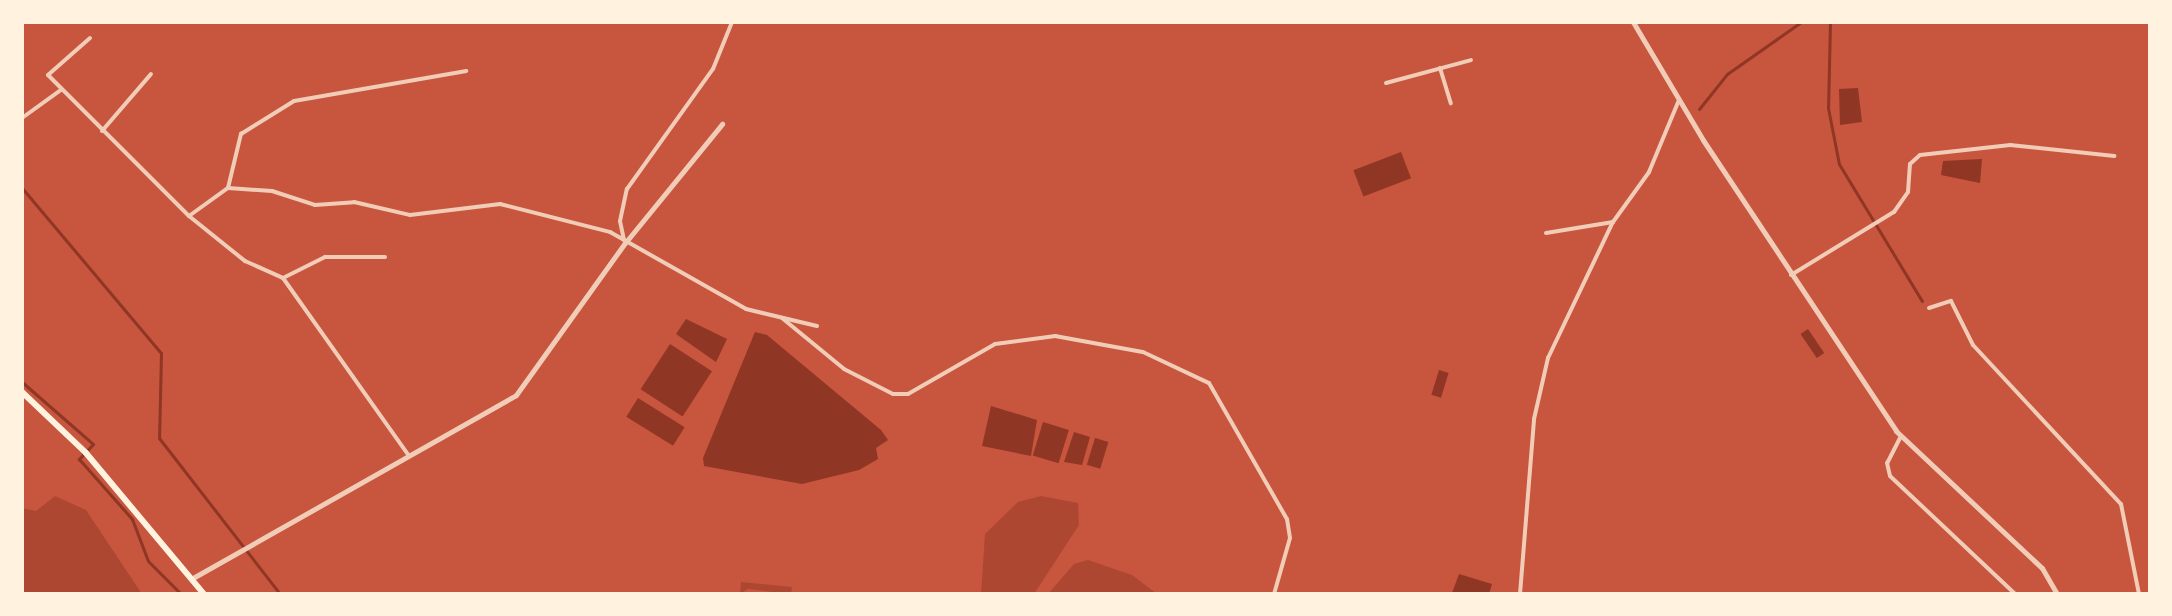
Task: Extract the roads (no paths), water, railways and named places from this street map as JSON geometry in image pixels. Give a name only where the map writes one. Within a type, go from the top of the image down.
[{"type":"main road","points":[[22,392],[86,453],[204,594]]},
{"type":"street","points":[[625,243],[620,221],[627,189],[713,69],[732,22]]},
{"type":"street","points":[[1633,22],[1791,275],[1901,436],[2042,568],[2057,594]]},
{"type":"street","points":[[90,38],[48,75],[189,216],[245,261],[283,278],[409,456]]},
{"type":"street","points":[[1386,83],[1471,60]]},
{"type":"street","points":[[1440,68],[1451,103]]},
{"type":"street","points":[[228,188],[241,134],[294,101],[466,71]]},
{"type":"street","points":[[102,131],[151,74]]},
{"type":"street","points":[[22,118],[61,90]]},
{"type":"street","points":[[1520,594],[1534,419],[1548,358],[1613,222],[1649,172],[1679,100]]},
{"type":"street","points":[[191,579],[516,395],[625,243],[722,124]]},
{"type":"street","points":[[1791,275],[1894,212],[1908,192],[1910,164],[1920,155],[2010,145],[2114,156]]},
{"type":"street","points":[[189,216],[228,188],[272,191],[315,205],[354,202],[410,215],[500,204],[610,232],[746,309],[817,326]]},
{"type":"street","points":[[1546,233],[1613,222]]},
{"type":"street","points":[[283,278],[325,257],[385,257]]},
{"type":"street","points":[[1929,308],[1951,301],[1973,345],[2121,504],[2139,594]]},
{"type":"street","points":[[782,318],[844,369],[893,394],[908,394],[995,344],[1055,336],[1143,352],[1209,383],[1287,519],[1290,538],[1274,594]]},
{"type":"street","points":[[1901,436],[1887,463],[1890,476],[2015,594]]},
{"type":"waterway","points":[[1699,109],[1727,74],[1801,22]]},
{"type":"waterway","points":[[1830,22],[1828,108],[1839,164],[1922,301]]},
{"type":"waterway","points":[[22,188],[161,353],[159,438],[280,594]]},
{"type":"waterway","points":[[22,382],[93,444],[79,459],[132,519],[148,561],[181,594]]}]
